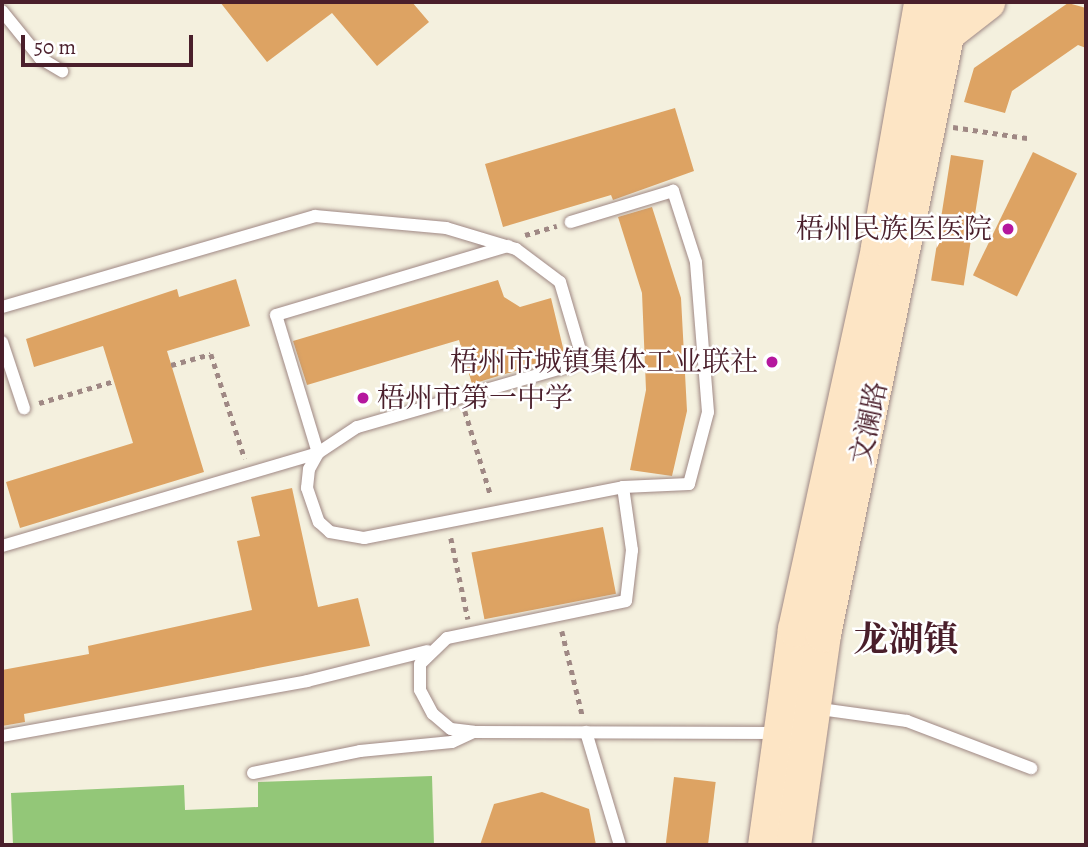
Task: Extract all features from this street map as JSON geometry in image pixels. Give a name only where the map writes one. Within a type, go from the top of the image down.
[{"type":"main road","name":"文澜路","points":[[765,845],[795,629],[878,247],[921,2]]},
{"type":"main road","points":[[952,16],[987,2]]},
{"type":"main road","name":"文澜路","points":[[793,845],[813,708],[952,16]]},
{"type":"lane","points":[[2,11],[40,58],[62,71]]},
{"type":"lane","points":[[502,245],[276,315],[318,453],[307,488],[313,514],[330,532],[364,538],[623,486],[689,484],[708,412],[696,262],[673,191],[571,222]]},
{"type":"lane","points":[[2,307],[315,216],[446,228],[502,245],[560,282],[580,350],[569,366],[357,427],[318,453],[2,546]]},
{"type":"lane","points":[[2,342],[24,408]]},
{"type":"lane","points":[[2,736],[220,698],[427,651],[471,633],[626,601],[632,550],[623,486]]},
{"type":"lane","points":[[427,651],[420,690],[433,714],[451,729],[474,732],[781,733]]},
{"type":"lane","points":[[813,708],[937,729],[1031,768]]},
{"type":"lane","points":[[253,773],[360,751],[452,742],[474,732]]},
{"type":"lane","points":[[586,732],[620,845]]},
{"type":"path","points":[[931,124],[1027,138]]},
{"type":"path","points":[[502,245],[571,222]]},
{"type":"path","points":[[171,365],[211,354],[249,474]]},
{"type":"path","points":[[24,408],[114,381]]},
{"type":"path","points":[[461,397],[495,510]]},
{"type":"path","points":[[447,520],[471,633]]},
{"type":"path","points":[[559,615],[586,732]]},
{"type":"green space","points":[[432,776],[434,845],[13,845],[11,793],[184,785],[185,810],[258,807],[258,782]]},
{"type":"building","points":[[220,2],[412,2],[429,22],[377,66],[332,13],[267,62]]},
{"type":"building","points":[[1068,3],[1086,8],[1086,48],[1078,45],[1012,91],[1005,113],[964,102],[974,68]]},
{"type":"building","points":[[675,108],[694,171],[613,200],[611,195],[503,227],[485,164]]},
{"type":"building","points":[[1033,152],[1077,173],[1017,297],[973,275]]},
{"type":"building","points":[[951,155],[984,160],[964,286],[931,280]]},
{"type":"building","points":[[652,207],[681,298],[687,411],[672,476],[630,470],[646,390],[642,293],[618,217]]},
{"type":"building","points":[[236,279],[250,326],[167,351],[204,472],[20,528],[6,482],[133,443],[103,346],[34,367],[26,339],[177,289],[179,297]]},
{"type":"building","points":[[498,280],[504,297],[520,307],[551,298],[565,356],[472,384],[459,340],[307,385],[293,341]]},
{"type":"building","points":[[292,488],[318,607],[358,598],[370,646],[24,714],[25,722],[2,726],[2,670],[89,654],[88,646],[252,610],[237,541],[260,536],[251,497]]},
{"type":"building","points":[[603,527],[616,594],[484,619],[471,553]]},
{"type":"building","points":[[674,777],[716,782],[708,845],[666,844]]},
{"type":"building","points":[[542,792],[589,809],[596,845],[480,845],[494,804]]},
{"type":"place","name":"梧州民族医医院","points":[[1008,229]]},
{"type":"place","name":"梧州市城镇集体工业联社","points":[[772,362]]},
{"type":"place","name":"梧州市第一中学","points":[[363,398]]},
{"type":"district","name":"龙湖镇","points":[[906,639]]}]
